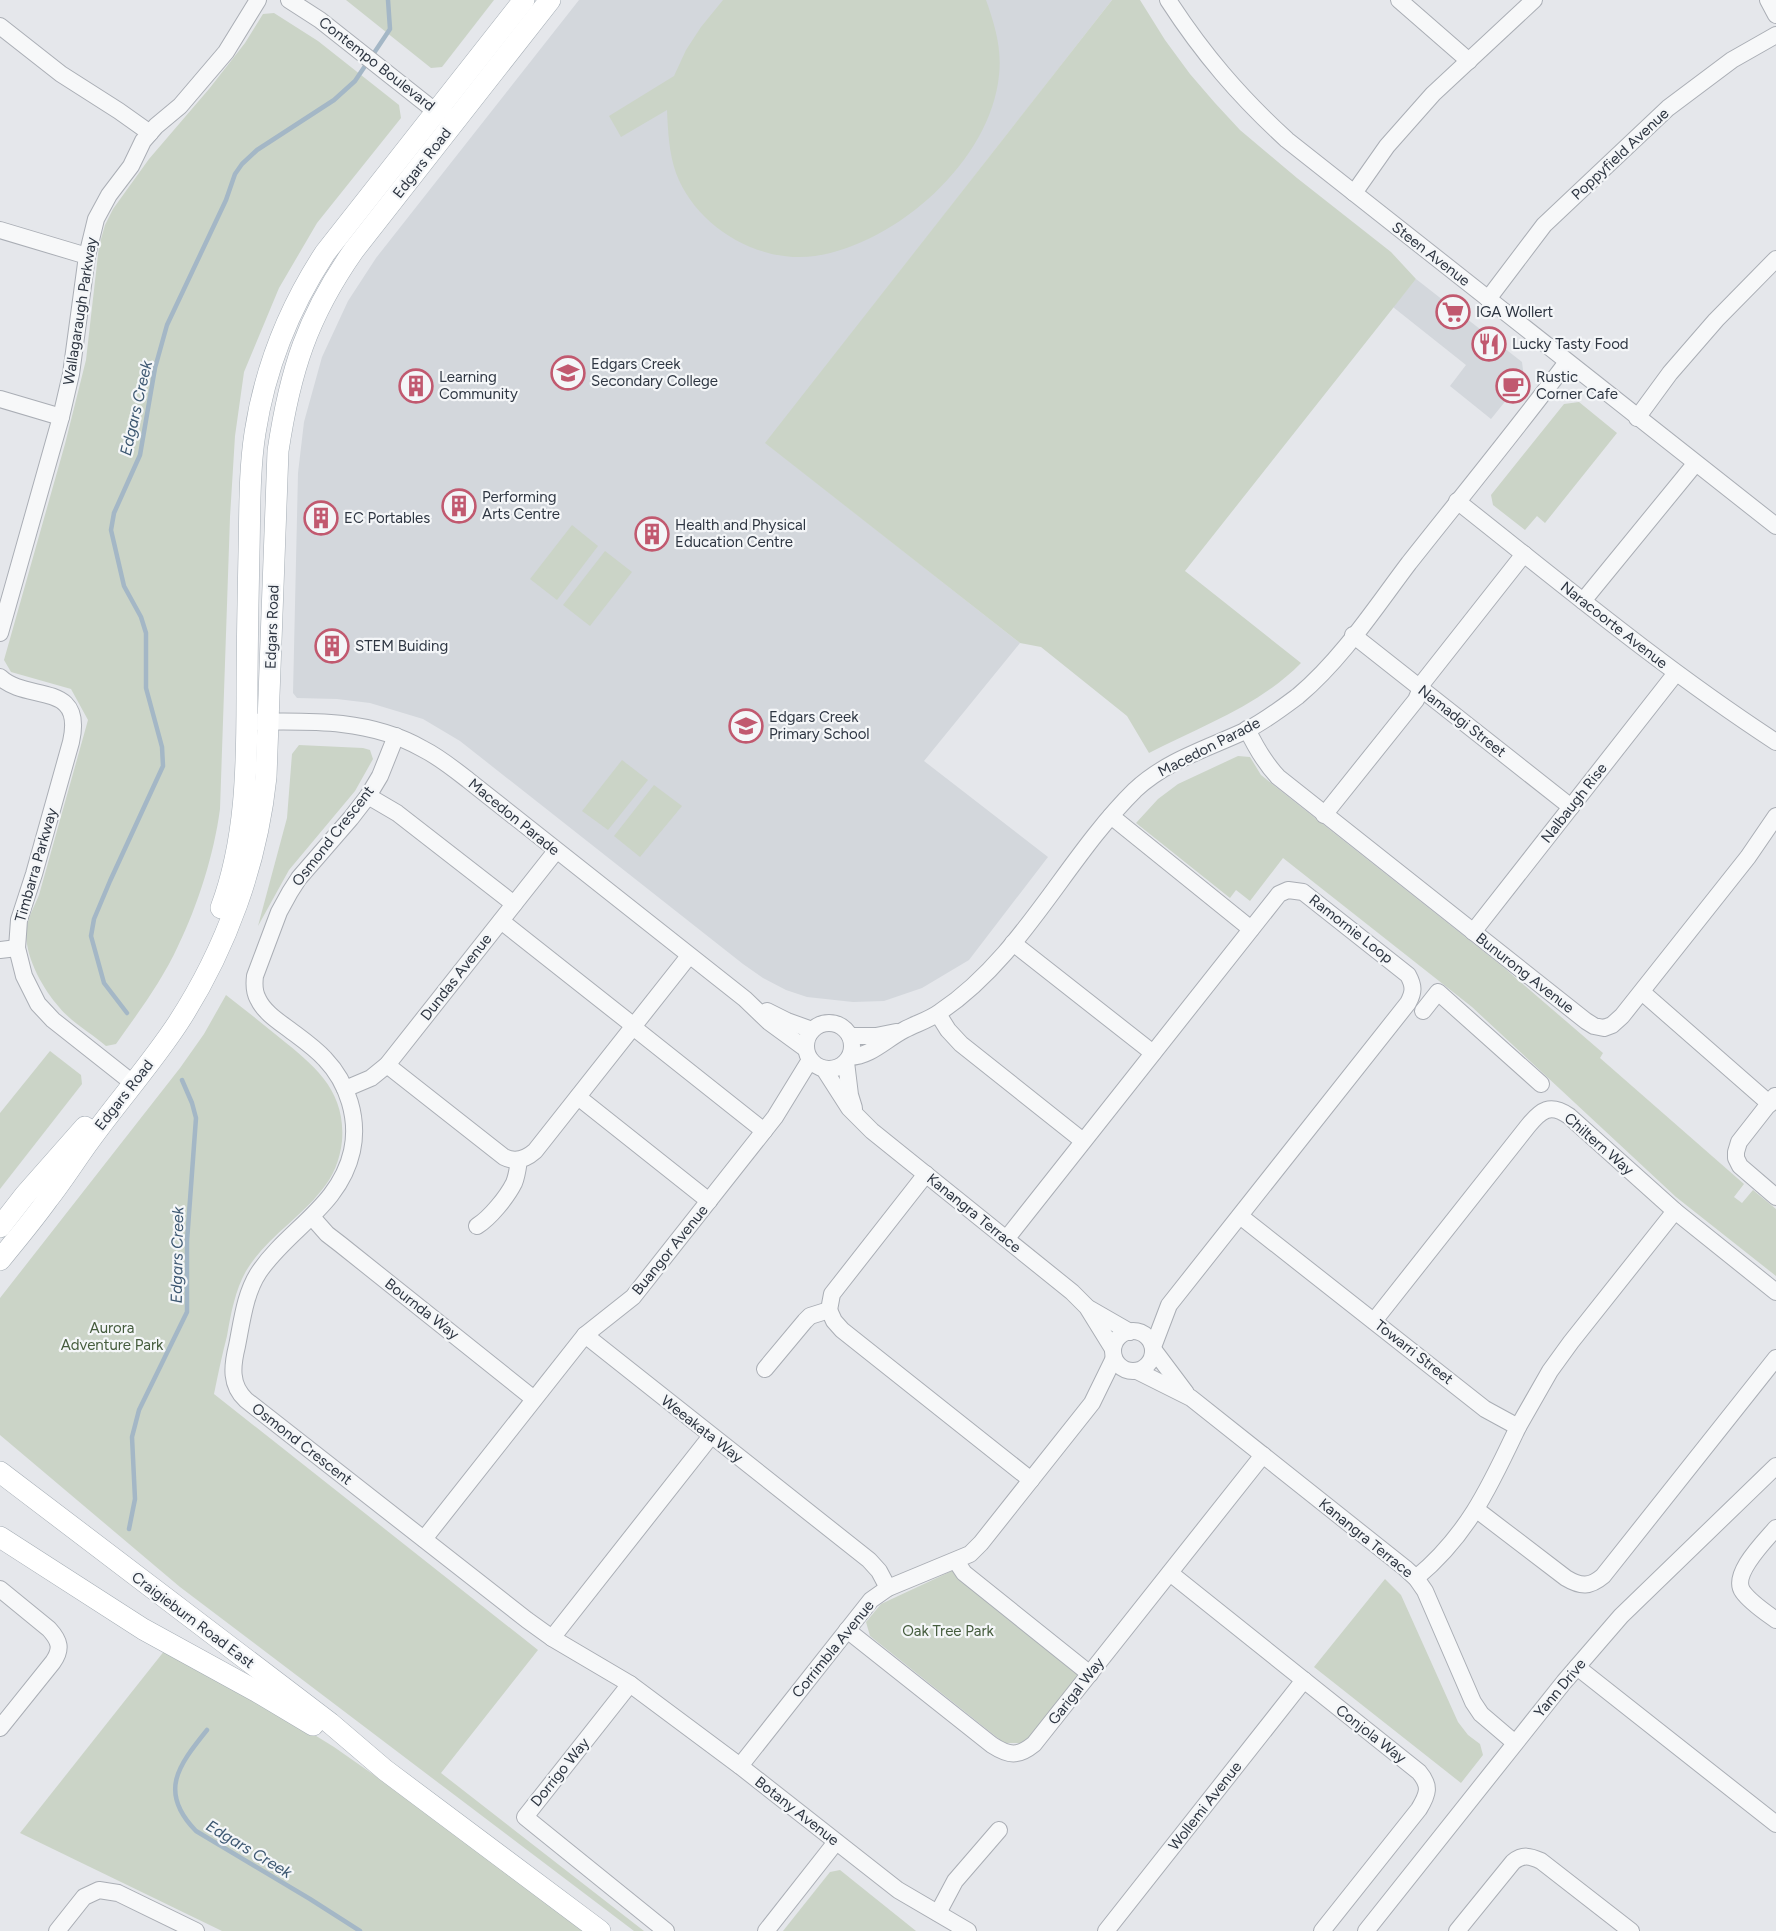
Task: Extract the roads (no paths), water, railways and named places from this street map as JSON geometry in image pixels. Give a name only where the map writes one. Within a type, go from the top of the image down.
[{"type":"main road","name":"Edgars Road","points":[[0,1260],[48,1200],[130,1080],[188,985],[208,943],[227,892],[243,818],[252,468],[260,404],[282,333],[308,279],[326,253],[524,0]]},
{"type":"main road","name":"Edgars Road","points":[[0,1227],[178,1022],[199,988],[245,885],[263,810],[269,722],[278,451],[285,407],[295,368],[316,312],[339,273],[456,118],[550,0]]},
{"type":"main road","name":"Craigieburn Road East","points":[[0,1472],[330,1723],[385,1770],[600,1931]]},
{"type":"main road","name":"Craigieburn Road East","points":[[0,1537],[143,1629],[256,1691],[385,1770]]},
{"type":"street","name":"Wallagaraugh Parkway","points":[[0,633],[72,374],[87,256],[91,235],[101,208],[130,166],[143,141],[180,106],[219,60],[258,0]]},
{"type":"street","name":"Steen Avenue","points":[[1168,0],[1191,35],[1223,76],[1255,111],[1287,140],[1776,526]]},
{"type":"street","points":[[1399,0],[1469,61]]},
{"type":"street","points":[[1354,193],[1412,117],[1433,94],[1534,0]]},
{"type":"street","points":[[1768,0],[1776,15]]},
{"type":"street","name":"Contempo Boulevard","points":[[302,2],[456,118]]},
{"type":"street","points":[[0,26],[61,74],[150,133]]},
{"type":"street","name":"Poppyfield Avenue","points":[[1488,299],[1544,225],[1668,108],[1732,60],[1776,35]]},
{"type":"street","points":[[0,230],[87,256]]},
{"type":"street","points":[[1637,418],[1670,373],[1716,320],[1776,259]]},
{"type":"street","name":"Macedon Parade","points":[[848,1060],[861,1057],[903,1031],[938,1014],[975,984],[1012,943],[1111,816],[1137,789],[1178,760],[1247,729],[1274,713],[1299,694],[1324,670],[1567,362]]},
{"type":"street","points":[[0,399],[61,417]]},
{"type":"street","points":[[1583,601],[1695,464]]},
{"type":"street","name":"Naracoorte Avenue","points":[[1457,501],[1676,673],[1776,742]]},
{"type":"street","points":[[1324,815],[1416,700],[1424,681],[1524,554]]},
{"type":"street","name":"Namadgi Street","points":[[1353,635],[1571,807]]},
{"type":"street","name":"Nalbaugh Rise","points":[[1473,932],[1676,673]]},
{"type":"street","name":"Timbarra Parkway","points":[[0,677],[10,684],[59,699],[69,708],[74,722],[74,730],[17,932],[17,948],[24,976],[38,1004],[52,1020],[130,1080]]},
{"type":"street","name":"Macedon Parade","points":[[247,722],[343,723],[367,727],[421,747],[436,756],[745,999],[813,1060]]},
{"type":"street","name":"Bunurong Avenue","points":[[1247,729],[1265,764],[1278,777],[1594,1026],[1604,1028],[1612,1025],[1642,992],[1748,857],[1776,816]]},
{"type":"street","name":"Osmond Crescent","points":[[396,736],[380,776],[368,796],[299,878],[290,892],[279,912],[255,976],[254,987],[263,1007],[325,1059],[337,1074],[345,1089],[354,1118],[355,1134],[352,1151],[340,1183],[332,1196],[270,1258],[251,1287],[234,1360],[234,1380],[237,1389],[246,1400],[552,1638]]},
{"type":"street","points":[[368,796],[397,813],[514,904]]},
{"type":"street","points":[[1111,816],[1251,929]]},
{"type":"street","name":"Dundas Avenue","points":[[345,1089],[371,1078],[387,1065],[556,851]]},
{"type":"street","name":"Ramornie Loop","points":[[1006,1238],[1279,894],[1288,890],[1303,892],[1403,971],[1412,982],[1413,993],[1408,1003],[1169,1305],[1132,1331]]},
{"type":"street","points":[[501,921],[764,1131]]},
{"type":"street","points":[[1012,943],[1153,1053]]},
{"type":"street","points":[[0,950],[17,948]]},
{"type":"street","points":[[387,1065],[504,1157],[519,1160],[529,1156],[535,1150],[689,956]]},
{"type":"street","points":[[1423,1011],[1438,992],[1541,1084]]},
{"type":"street","points":[[1642,992],[1773,1100],[1739,1142],[1736,1158],[1740,1167],[1776,1197]]},
{"type":"street","name":"Macedon Parade","points":[[745,999],[787,1021],[813,1030]]},
{"type":"street","points":[[938,1014],[961,1044],[1083,1141]]},
{"type":"street","points":[[848,1060],[836,1069],[813,1060],[806,1042],[813,1030],[820,1025],[837,1024],[850,1036],[852,1047],[848,1060],[850,1095],[860,1120]]},
{"type":"street","name":"Macedon Parade","points":[[850,1036],[876,1036],[903,1031]]},
{"type":"street","name":"Kanangra Terrace","points":[[813,1060],[860,1120],[1072,1292],[1086,1307],[1114,1353]]},
{"type":"street","name":"Buangor Avenue","points":[[424,1539],[585,1335],[633,1297],[775,1117],[813,1060]]},
{"type":"street","points":[[578,1097],[709,1202]]},
{"type":"street","name":"Chiltern Way","points":[[1374,1321],[1537,1115],[1552,1109],[1560,1110],[1569,1116],[1675,1211],[1776,1292]]},
{"type":"street","points":[[477,1226],[490,1216],[513,1185],[519,1160]]},
{"type":"street","points":[[926,1174],[832,1294],[830,1310],[834,1321],[842,1330],[1031,1480]]},
{"type":"street","points":[[1416,1578],[1441,1555],[1477,1510],[1518,1427],[1550,1371],[1675,1211]]},
{"type":"street","name":"Towarri Street","points":[[1240,1216],[1485,1409],[1518,1427]]},
{"type":"street","name":"Bournda Way","points":[[312,1217],[334,1239],[534,1399]]},
{"type":"street","name":"Ramornie Loop","points":[[1153,1348],[1169,1305]]},
{"type":"street","name":"Kanangra Terrace","points":[[1086,1307],[1132,1331]]},
{"type":"street","points":[[765,1369],[810,1316],[830,1310]]},
{"type":"street","points":[[1132,1331],[1148,1338],[1153,1348],[1149,1364],[1135,1372],[1121,1368],[1114,1353],[1121,1335],[1132,1331]]},
{"type":"street","name":"Weeakata Way","points":[[585,1335],[869,1560],[879,1571],[888,1588]]},
{"type":"street","name":"Kanangra Terrace","points":[[1153,1348],[1191,1398]]},
{"type":"street","name":"Corrimbla Avenue","points":[[740,1766],[870,1600],[888,1588],[970,1554],[981,1544],[1092,1402],[1114,1353]]},
{"type":"street","points":[[1477,1510],[1575,1584],[1584,1586],[1594,1584],[1603,1576],[1776,1358]]},
{"type":"street","name":"Kanangra Terrace","points":[[1135,1372],[1191,1398],[1416,1578],[1425,1591],[1473,1702],[1481,1714],[1515,1743]]},
{"type":"street","name":"Corrimbla Avenue","points":[[1092,1402],[1135,1372]]},
{"type":"street","points":[[630,1684],[552,1638],[711,1436]]},
{"type":"street","name":"Garigal Way","points":[[847,1630],[992,1745],[1007,1753],[1019,1754],[1034,1744],[1263,1455]]},
{"type":"street","name":"Yann Drive","points":[[1366,1931],[1515,1743],[1621,1616],[1776,1466]]},
{"type":"street","points":[[1776,1528],[1746,1566],[1739,1581],[1741,1591],[1776,1620]]},
{"type":"street","points":[[956,1561],[964,1573],[1090,1674]]},
{"type":"street","name":"Conjola Way","points":[[1170,1573],[1425,1779],[1428,1788],[1426,1798],[1419,1809],[1322,1931]]},
{"type":"street","points":[[0,1589],[50,1629],[60,1646],[60,1651],[53,1662],[0,1728]]},
{"type":"street","points":[[1577,1667],[1776,1824]]},
{"type":"street","name":"Wollemi Avenue","points":[[1106,1931],[1304,1680]]},
{"type":"street","name":"Botany Avenue","points":[[630,1684],[740,1766],[898,1890],[945,1922],[968,1931]]},
{"type":"street","name":"Dorrigo Way","points":[[630,1684],[525,1817],[666,1931]]},
{"type":"street","points":[[945,1922],[955,1881],[999,1830]]},
{"type":"street","points":[[766,1931],[836,1842]]},
{"type":"street","points":[[1458,1931],[1513,1862],[1524,1855],[1541,1861],[1631,1931]]},
{"type":"street","points":[[57,1931],[84,1897],[99,1890],[118,1893],[196,1931]]},
{"type":"waterway","name":"Edgars Creek","points":[[372,56],[390,29],[388,0]]},
{"type":"waterway","name":"Edgars Creek","points":[[127,1013],[104,983],[91,936],[94,919],[110,881],[163,766],[162,747],[146,688],[146,633],[141,617],[124,586],[111,530],[114,513],[140,455],[155,368],[167,325],[226,200],[235,174],[257,150],[334,100],[355,81],[367,63]]},
{"type":"waterway","name":"Edgars Creek","points":[[129,1529],[135,1499],[132,1437],[139,1410],[187,1312],[187,1241],[196,1118],[182,1080]]},
{"type":"waterway","name":"Edgars Creek","points":[[207,1730],[188,1755],[176,1779],[175,1791],[184,1817],[196,1831],[360,1931]]},
{"type":"place","name":"IGA Wollert","points":[[1453,312]]},
{"type":"place","name":"Lucky Tasty Food","points":[[1489,344]]},
{"type":"place","name":"Edgars Creek Secondary College","points":[[568,373]]},
{"type":"place","name":"Learning Community","points":[[416,386]]},
{"type":"place","name":"Rustic Corner Cafe","points":[[1513,386]]},
{"type":"place","name":"Performing Arts Centre","points":[[459,506]]},
{"type":"place","name":"EC Portables","points":[[321,518]]},
{"type":"place","name":"Health and Physical Education Centre","points":[[652,534]]},
{"type":"place","name":"STEM Buiding","points":[[332,646]]},
{"type":"place","name":"Edgars Creek Primary School","points":[[746,726]]},
{"type":"park label","name":"Aurora Adventure Park","points":[[112,1336]]},
{"type":"park label","name":"Oak Tree Park","points":[[948,1631]]}]
